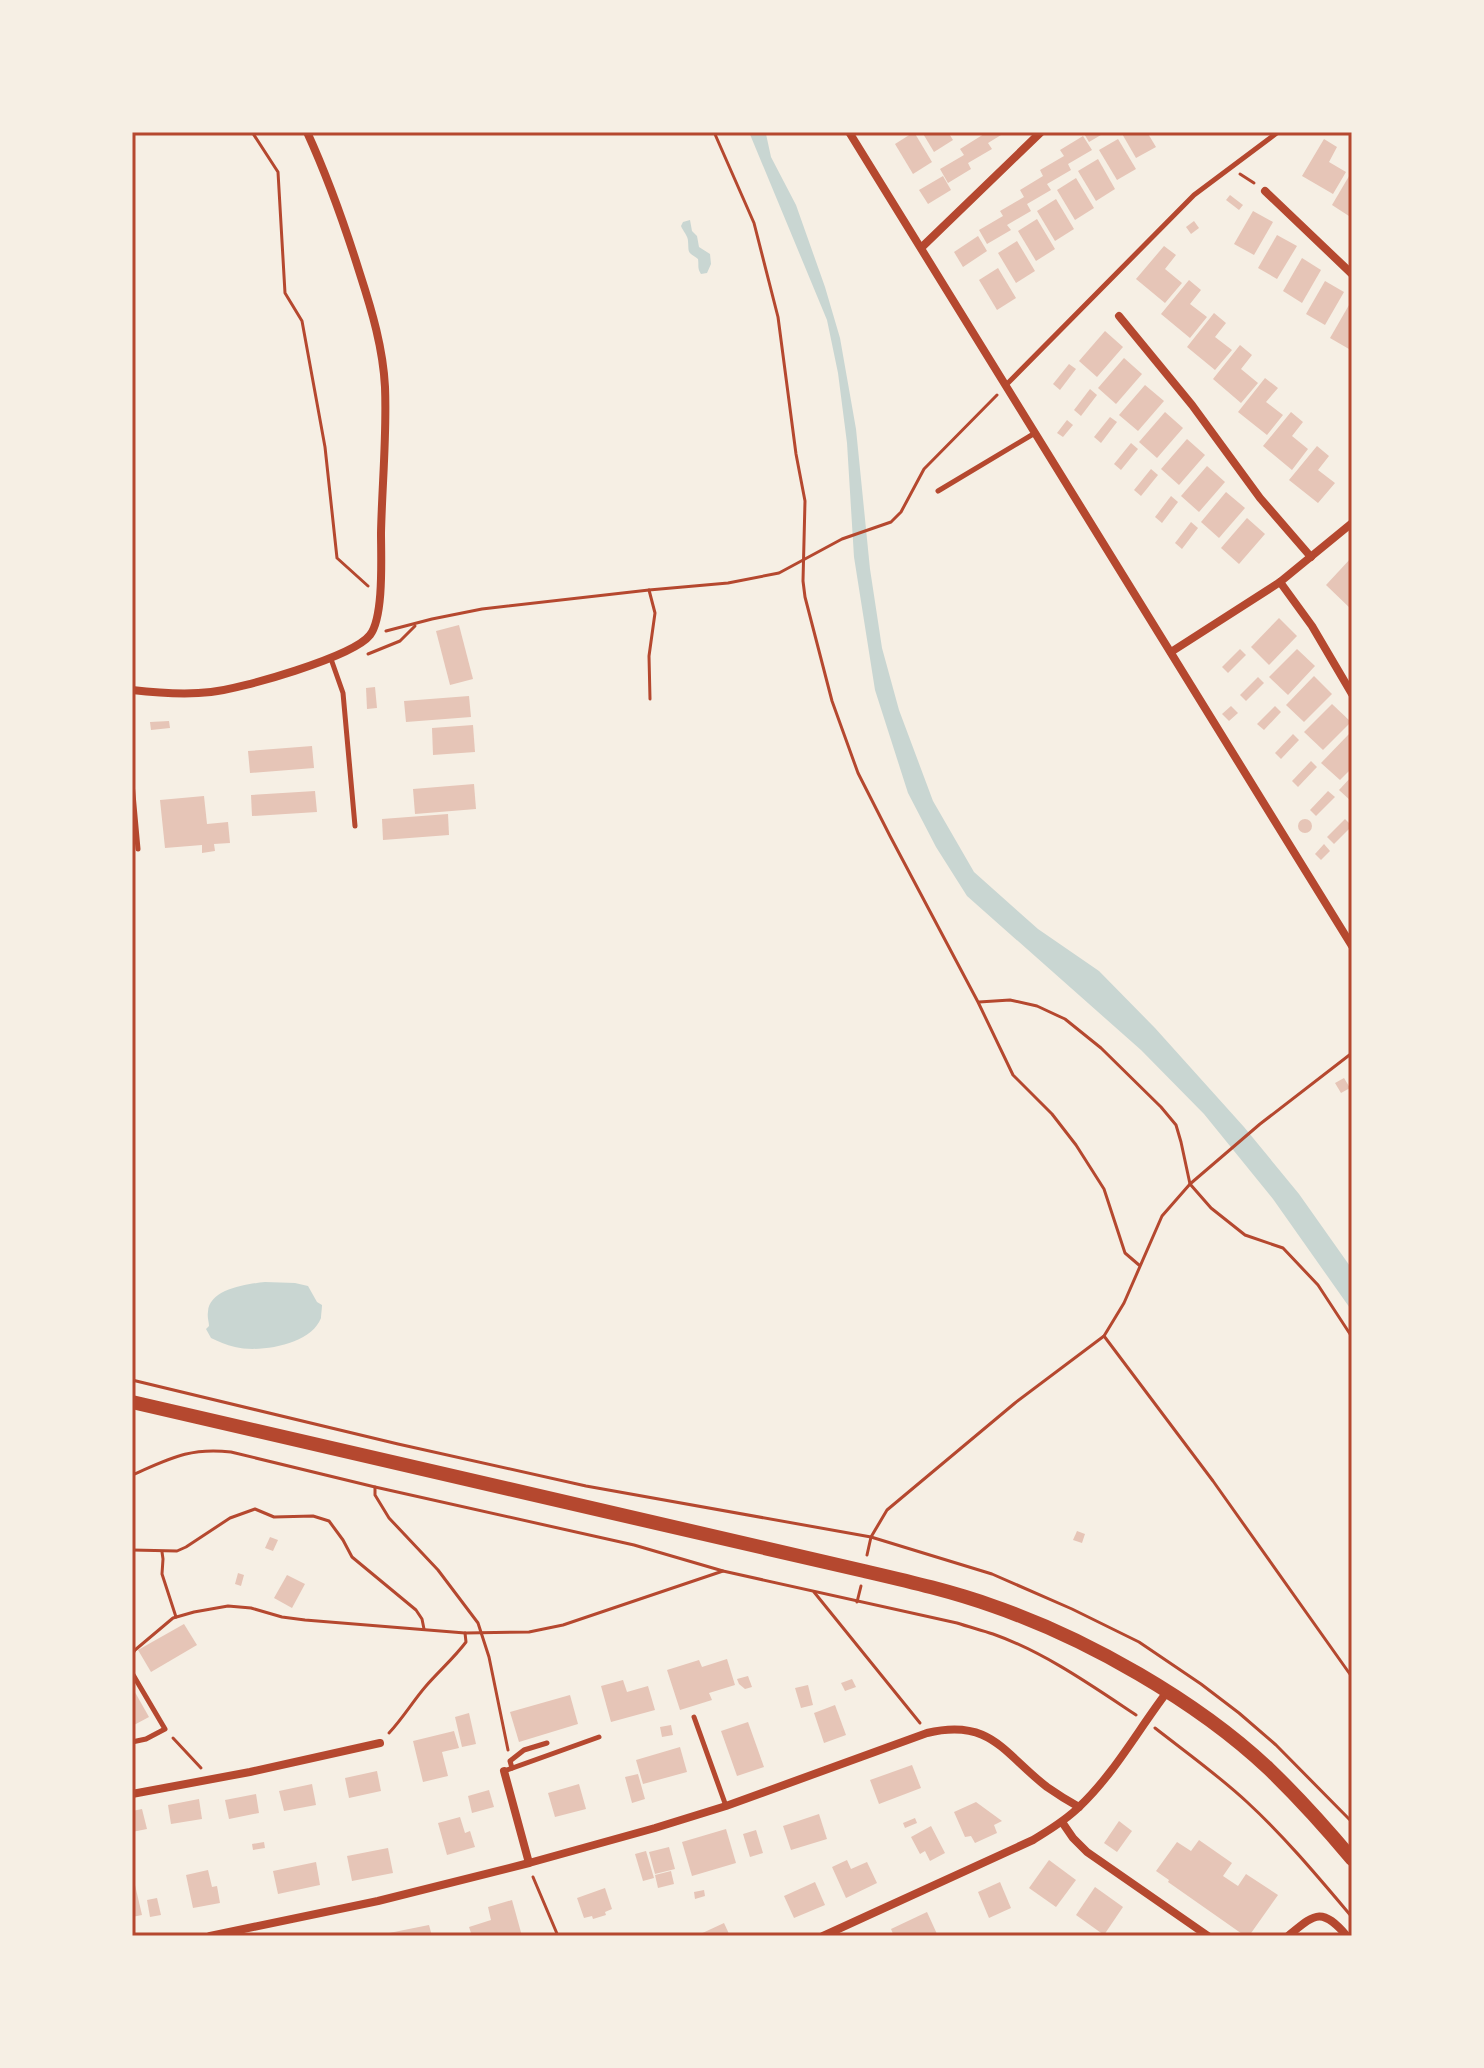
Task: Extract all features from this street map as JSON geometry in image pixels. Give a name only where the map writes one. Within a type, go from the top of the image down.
[{"type":"street","points":[[132,690],[193,694],[238,688],[331,659],[371,635],[380,596],[385,388],[381,350],[346,231],[307,132]]},
{"type":"street","points":[[849,132],[1352,946]]},
{"type":"street","points":[[922,247],[1041,132]]},
{"type":"street","points":[[1265,191],[1352,274]]},
{"type":"street","points":[[1119,316],[1192,405],[1260,498],[1311,557]]},
{"type":"street","points":[[1171,652],[1280,582],[1352,523]]},
{"type":"street","points":[[1280,582],[1312,626],[1352,694]]},
{"type":"street","points":[[132,1402],[931,1587],[992,1605],[1048,1627],[1101,1653],[1167,1692],[1268,1768],[1352,1859]]},
{"type":"street","points":[[823,1936],[1033,1840],[1062,1822],[1114,1767],[1167,1692]]},
{"type":"street","points":[[210,1936],[378,1901],[529,1863],[726,1806],[947,1728],[981,1733],[1047,1787],[1079,1807]]},
{"type":"street","points":[[132,1794],[380,1743]]},
{"type":"street","points":[[509,1767],[529,1863]]},
{"type":"street","points":[[1062,1822],[1087,1852],[1208,1936]]},
{"type":"street","points":[[1288,1936],[1306,1921],[1324,1916],[1330,1918],[1347,1936]]},
{"type":"lane","points":[[1006,385],[1194,195],[1267,135],[1278,132]]},
{"type":"lane","points":[[938,491],[1036,433]]},
{"type":"lane","points":[[331,659],[343,693],[355,826]]},
{"type":"lane","points":[[132,783],[138,849]]},
{"type":"lane","points":[[132,1673],[165,1729],[132,1742]]},
{"type":"lane","points":[[694,1717],[726,1806]]},
{"type":"lane","points":[[509,1767],[599,1737]]},
{"type":"lane","points":[[509,1767],[524,1750],[547,1743]]},
{"type":"path","points":[[252,132],[278,172],[285,293],[302,321],[325,447],[337,558],[380,596]]},
{"type":"path","points":[[714,132],[754,223],[778,317],[805,501],[803,581],[832,701],[858,773],[1013,1075],[1052,1114],[1076,1145],[1104,1189],[1125,1253],[1139,1265]]},
{"type":"path","points":[[1231,167],[1265,191]]},
{"type":"path","points":[[371,635],[482,609],[728,583],[779,573],[842,539],[891,522],[901,512],[924,469],[1006,385]]},
{"type":"path","points":[[649,590],[655,613],[649,656],[650,699]]},
{"type":"path","points":[[978,1002],[1010,1000],[1037,1006],[1065,1019],[1101,1048],[1176,1125],[1190,1184],[1211,1208],[1245,1235],[1283,1248],[1318,1285],[1352,1337]]},
{"type":"path","points":[[132,1380],[586,1486],[871,1537],[887,1510],[1015,1403],[1104,1336],[1124,1303],[1162,1216],[1190,1184],[1260,1124],[1352,1053]]},
{"type":"path","points":[[1104,1336],[1213,1481],[1352,1677]]},
{"type":"path","points":[[132,1475],[186,1452],[231,1452],[634,1545],[723,1571],[857,1602]]},
{"type":"path","points":[[375,1487],[375,1495],[389,1518],[438,1570],[478,1623],[492,1670],[509,1767]]},
{"type":"path","points":[[132,1550],[177,1551],[230,1518],[255,1509],[274,1517],[322,1517],[338,1532],[352,1557],[416,1610],[424,1629]]},
{"type":"path","points":[[162,1551],[162,1574],[176,1617]]},
{"type":"path","points":[[132,1655],[176,1617],[228,1606],[282,1617],[465,1633],[529,1632],[563,1625],[723,1571]]},
{"type":"path","points":[[813,1590],[927,1733]]},
{"type":"path","points":[[380,1743],[466,1642],[465,1633]]},
{"type":"path","points":[[165,1729],[203,1770],[206,1780]]},
{"type":"path","points":[[529,1863],[558,1936]]},
{"type":"shaded area","points":[[749,132],[766,134],[771,157],[796,205],[840,338],[856,429],[870,569],[882,648],[899,710],[933,801],[974,872],[1038,929],[1099,971],[1244,1127],[1299,1194],[1352,1269],[1352,1311],[1273,1199],[1204,1114],[1141,1050],[967,896],[936,847],[908,793],[875,690],[854,557],[847,443],[838,373],[827,320]]},
{"type":"shaded area","points":[[690,220],[699,247],[710,254],[711,264],[707,273],[701,274],[698,259],[690,253],[681,226]]},
{"type":"shaded area","points":[[265,1282],[308,1286],[322,1305],[321,1318],[315,1327],[296,1341],[270,1348],[245,1349],[211,1338],[206,1329],[209,1326],[210,1304],[215,1298],[230,1289]]},
{"type":"building","points":[[914,132],[932,162],[913,174],[895,144]]},
{"type":"building","points":[[922,132],[948,132],[953,140],[934,152]]},
{"type":"building","points":[[983,132],[1006,132],[988,143],[992,149],[968,163],[971,169],[948,183],[940,169],[964,155],[960,149]]},
{"type":"building","points":[[1083,132],[1106,132],[1089,142]]},
{"type":"building","points":[[1121,132],[1147,132],[1156,147],[1136,158]]},
{"type":"building","points":[[1083,136],[1092,150],[1068,164],[1071,170],[1047,184],[1051,190],[1027,204],[1031,211],[1007,225],[1011,230],[987,244],[979,230],[1003,216],[1000,211],[1024,197],[1020,190],[1043,176],[1040,170],[1064,156],[1060,150]]},
{"type":"building","points":[[1118,139],[1136,169],[1117,180],[1099,150]]},
{"type":"building","points":[[1324,139],[1337,147],[1329,162],[1346,172],[1333,194],[1302,176]]},
{"type":"building","points":[[1098,159],[1115,189],[1096,201],[1078,171]]},
{"type":"building","points":[[1352,171],[1352,218],[1332,205]]},
{"type":"building","points":[[943,176],[951,190],[928,204],[919,190]]},
{"type":"building","points":[[1076,178],[1094,208],[1075,220],[1057,190]]},
{"type":"building","points":[[1230,195],[1243,205],[1239,210],[1226,200]]},
{"type":"building","points":[[1056,199],[1074,229],[1055,241],[1037,211]]},
{"type":"building","points":[[1253,211],[1273,222],[1254,255],[1234,244]]},
{"type":"building","points":[[1037,219],[1055,249],[1036,261],[1018,231]]},
{"type":"building","points":[[1194,221],[1199,228],[1191,234],[1186,227]]},
{"type":"building","points":[[1277,235],[1297,246],[1277,279],[1258,268]]},
{"type":"building","points":[[978,236],[987,251],[963,267],[954,252]]},
{"type":"building","points":[[1017,241],[1035,271],[1016,283],[998,253]]},
{"type":"building","points":[[1164,246],[1176,255],[1165,269],[1182,283],[1165,303],[1136,279]]},
{"type":"building","points":[[1302,258],[1321,270],[1302,303],[1283,291]]},
{"type":"building","points":[[998,268],[1016,298],[997,310],[979,280]]},
{"type":"building","points":[[1189,280],[1201,290],[1190,304],[1207,317],[1190,338],[1161,314]]},
{"type":"building","points":[[1325,281],[1344,292],[1325,325],[1306,314]]},
{"type":"building","points":[[1349,305],[1352,306],[1352,345],[1349,349],[1330,338]]},
{"type":"building","points":[[1214,313],[1226,323],[1215,337],[1232,350],[1215,370],[1187,347]]},
{"type":"building","points":[[1105,331],[1123,347],[1097,377],[1079,361]]},
{"type":"building","points":[[1240,345],[1252,355],[1241,369],[1258,383],[1241,403],[1213,379]]},
{"type":"building","points":[[1124,358],[1142,374],[1116,404],[1098,388]]},
{"type":"building","points":[[1069,364],[1076,369],[1060,390],[1053,384]]},
{"type":"building","points":[[1265,378],[1278,388],[1266,402],[1283,415],[1267,435],[1238,412]]},
{"type":"building","points":[[1145,385],[1164,401],[1138,431],[1119,415]]},
{"type":"building","points":[[1090,389],[1097,395],[1081,416],[1074,410]]},
{"type":"building","points":[[1165,412],[1183,428],[1157,458],[1139,442]]},
{"type":"building","points":[[1291,412],[1303,422],[1292,436],[1308,449],[1292,470],[1263,446]]},
{"type":"building","points":[[1110,417],[1117,422],[1101,443],[1094,437]]},
{"type":"building","points":[[1067,420],[1073,425],[1063,437],[1057,433]]},
{"type":"building","points":[[1187,439],[1205,455],[1179,485],[1161,469]]},
{"type":"building","points":[[1131,443],[1138,449],[1121,470],[1114,464]]},
{"type":"building","points":[[1317,446],[1329,456],[1318,470],[1335,483],[1318,503],[1289,480]]},
{"type":"building","points":[[1207,466],[1225,482],[1199,512],[1181,496]]},
{"type":"building","points":[[1151,469],[1158,475],[1141,496],[1134,490]]},
{"type":"building","points":[[1226,492],[1245,508],[1219,538],[1201,522]]},
{"type":"building","points":[[1171,496],[1178,502],[1162,523],[1155,517]]},
{"type":"building","points":[[1247,518],[1265,534],[1239,564],[1221,548]]},
{"type":"building","points":[[1191,522],[1198,528],[1182,549],[1175,543]]},
{"type":"building","points":[[1352,557],[1352,610],[1326,585]]},
{"type":"building","points":[[1279,618],[1297,636],[1269,665],[1251,647]]},
{"type":"building","points":[[459,625],[473,679],[450,685],[436,631]]},
{"type":"building","points":[[1240,649],[1246,655],[1228,673],[1222,667]]},
{"type":"building","points":[[1297,649],[1315,666],[1288,695],[1269,677]]},
{"type":"building","points":[[1314,676],[1332,694],[1304,722],[1286,705]]},
{"type":"building","points":[[1258,677],[1264,683],[1246,701],[1240,695]]},
{"type":"building","points":[[375,687],[377,708],[367,709],[366,688]]},
{"type":"building","points":[[469,696],[471,717],[406,722],[404,701]]},
{"type":"building","points":[[1332,704],[1351,722],[1323,750],[1304,732]]},
{"type":"building","points":[[1231,706],[1238,713],[1229,721],[1222,714]]},
{"type":"building","points":[[1275,706],[1281,712],[1264,730],[1257,724]]},
{"type":"building","points":[[169,721],[170,728],[151,730],[150,722]]},
{"type":"building","points":[[473,725],[475,752],[433,755],[432,728]]},
{"type":"building","points":[[1293,734],[1299,740],[1281,759],[1275,753]]},
{"type":"building","points":[[1349,734],[1352,737],[1352,768],[1340,780],[1321,763]]},
{"type":"building","points":[[312,746],[314,768],[250,773],[248,751]]},
{"type":"building","points":[[1311,761],[1317,767],[1298,787],[1292,781]]},
{"type":"building","points":[[1352,776],[1352,802],[1339,790]]},
{"type":"building","points":[[474,784],[476,809],[415,814],[413,789]]},
{"type":"building","points":[[315,791],[317,812],[252,816],[251,795]]},
{"type":"building","points":[[1328,791],[1335,797],[1316,816],[1310,810]]},
{"type":"building","points":[[204,796],[207,824],[228,822],[230,843],[214,844],[215,851],[202,853],[202,845],[165,848],[160,800]]},
{"type":"building","points":[[448,814],[449,835],[383,840],[382,819]]},
{"type":"building","points":[[1305,819],[1312,826],[1305,833],[1298,826]]},
{"type":"building","points":[[1345,819],[1352,826],[1334,844],[1327,837]]},
{"type":"building","points":[[1324,844],[1330,851],[1321,860],[1315,854]]},
{"type":"building","points":[[1344,1078],[1350,1088],[1341,1093],[1335,1083]]},
{"type":"building","points":[[1077,1531],[1085,1534],[1082,1543],[1073,1540]]},
{"type":"building","points":[[270,1537],[278,1540],[273,1551],[265,1548]]},
{"type":"building","points":[[238,1573],[244,1575],[241,1586],[235,1584]]},
{"type":"building","points":[[287,1575],[305,1584],[292,1608],[274,1598]]},
{"type":"building","points":[[184,1624],[197,1645],[151,1672],[138,1650]]},
{"type":"building","points":[[727,1659],[735,1685],[709,1693],[712,1700],[680,1710],[667,1670],[699,1660],[702,1667]]},
{"type":"building","points":[[748,1676],[752,1687],[745,1689],[737,1679]]},
{"type":"building","points":[[852,1679],[856,1687],[845,1691],[841,1683]]},
{"type":"building","points":[[623,1680],[627,1692],[648,1686],[655,1710],[611,1722],[601,1686]]},
{"type":"building","points":[[808,1685],[813,1705],[801,1708],[795,1688]]},
{"type":"building","points":[[132,1687],[149,1717],[134,1725],[132,1721]]},
{"type":"building","points":[[570,1695],[578,1724],[519,1742],[510,1712]]},
{"type":"building","points":[[835,1705],[846,1735],[824,1743],[814,1713]]},
{"type":"building","points":[[469,1713],[476,1744],[462,1747],[455,1717]]},
{"type":"building","points":[[748,1722],[764,1767],[737,1776],[721,1731]]},
{"type":"building","points":[[671,1725],[673,1735],[662,1737],[660,1727]]},
{"type":"building","points":[[454,1731],[459,1748],[442,1752],[448,1776],[423,1782],[413,1741]]},
{"type":"building","points":[[680,1747],[687,1772],[643,1784],[636,1760]]},
{"type":"building","points":[[912,1765],[921,1788],[879,1804],[870,1780]]},
{"type":"building","points":[[377,1771],[381,1791],[349,1798],[345,1778]]},
{"type":"building","points":[[638,1774],[645,1799],[632,1803],[625,1777]]},
{"type":"building","points":[[312,1784],[316,1805],[284,1811],[279,1791]]},
{"type":"building","points":[[579,1784],[586,1809],[555,1817],[548,1793]]},
{"type":"building","points":[[489,1790],[494,1807],[472,1813],[468,1796]]},
{"type":"building","points":[[256,1794],[259,1813],[229,1819],[225,1800]]},
{"type":"building","points":[[199,1799],[202,1819],[171,1824],[168,1805]]},
{"type":"building","points":[[976,1802],[1002,1821],[994,1825],[997,1833],[975,1843],[971,1836],[965,1837],[954,1812]]},
{"type":"building","points":[[142,1809],[147,1829],[132,1832],[132,1811]]},
{"type":"building","points":[[819,1814],[827,1839],[791,1850],[783,1826]]},
{"type":"building","points":[[460,1817],[465,1833],[470,1831],[475,1847],[447,1855],[438,1823]]},
{"type":"building","points":[[915,1818],[917,1823],[905,1828],[903,1823]]},
{"type":"building","points":[[1119,1821],[1132,1831],[1117,1852],[1104,1843]]},
{"type":"building","points":[[931,1826],[945,1853],[930,1861],[925,1851],[920,1854],[911,1837]]},
{"type":"building","points":[[726,1829],[736,1863],[692,1876],[682,1842]]},
{"type":"building","points":[[756,1830],[763,1853],[750,1857],[743,1834]]},
{"type":"building","points":[[1199,1840],[1232,1863],[1223,1876],[1238,1886],[1246,1874],[1278,1895],[1249,1936],[1156,1871],[1177,1842],[1191,1851]]},
{"type":"building","points":[[264,1842],[265,1848],[253,1850],[252,1844]]},
{"type":"building","points":[[669,1847],[675,1869],[655,1874],[649,1852]]},
{"type":"building","points":[[388,1848],[393,1873],[352,1881],[347,1856]]},
{"type":"building","points":[[646,1851],[654,1878],[643,1881],[635,1854]]},
{"type":"building","points":[[847,1860],[851,1869],[867,1862],[877,1883],[846,1898],[832,1867]]},
{"type":"building","points":[[1049,1860],[1076,1880],[1056,1907],[1029,1888]]},
{"type":"building","points":[[316,1862],[320,1885],[278,1894],[273,1871]]},
{"type":"building","points":[[208,1870],[212,1887],[217,1886],[220,1903],[193,1908],[186,1875]]},
{"type":"building","points":[[671,1871],[674,1884],[658,1888],[655,1875]]},
{"type":"building","points":[[132,1872],[142,1915],[132,1917]]},
{"type":"building","points":[[815,1882],[825,1905],[794,1918],[784,1896]]},
{"type":"building","points":[[1000,1882],[1011,1908],[989,1918],[978,1892]]},
{"type":"building","points":[[1095,1887],[1123,1907],[1104,1935],[1076,1915]]},
{"type":"building","points":[[605,1888],[612,1909],[605,1912],[606,1915],[584,1918],[577,1898]]},
{"type":"building","points":[[704,1890],[705,1896],[695,1899],[694,1892]]},
{"type":"building","points":[[157,1898],[161,1915],[150,1917],[147,1900]]},
{"type":"building","points":[[512,1900],[522,1936],[472,1936],[469,1927],[491,1920],[488,1907]]},
{"type":"building","points":[[927,1912],[937,1934],[894,1936],[891,1929]]},
{"type":"building","points":[[724,1923],[730,1936],[696,1936]]},
{"type":"building","points":[[429,1925],[432,1936],[389,1936],[389,1933]]}]
